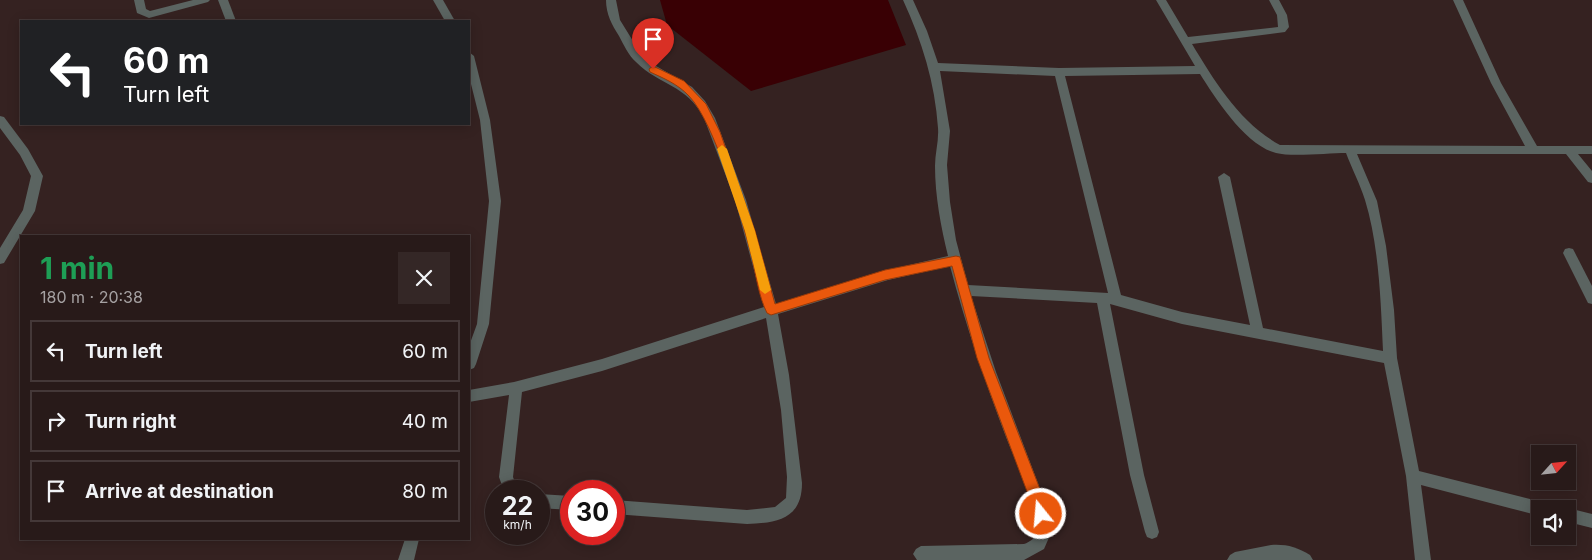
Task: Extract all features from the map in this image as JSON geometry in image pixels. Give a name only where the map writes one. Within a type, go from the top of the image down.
[{"type":"street","points":[[139,0],[141,11],[148,14],[205,0]]},
{"type":"street","points":[[223,0],[231,20]]},
{"type":"street","points":[[438,0],[449,20]]},
{"type":"street","points":[[611,0],[610,8],[615,20],[640,60],[680,83],[701,104],[715,132],[736,185],[771,310],[787,397],[794,495],[783,511],[767,516],[747,517],[625,508]]},
{"type":"street","points":[[908,0],[934,67],[941,98],[944,133],[941,164],[942,193],[962,290],[983,358],[1038,502],[1043,538],[1037,548],[1024,552],[921,554]]},
{"type":"street","points":[[1161,0],[1203,70],[1231,110],[1256,136],[1270,146],[1284,150],[1570,152],[1592,150]]},
{"type":"street","points":[[1186,41],[1281,30],[1284,27],[1283,20],[1274,0]]},
{"type":"street","points":[[1458,0],[1492,75],[1534,151]]},
{"type":"street","points":[[470,60],[485,120],[495,200],[483,324],[470,361]]},
{"type":"street","points":[[934,67],[1059,72],[1203,70]]},
{"type":"street","points":[[1059,72],[1109,298],[1137,475],[1152,532]]},
{"type":"street","points":[[0,120],[24,152],[37,176],[29,211],[0,259]]},
{"type":"street","points":[[1350,150],[1373,210],[1388,310],[1390,358],[1413,476],[1423,560]]},
{"type":"street","points":[[1570,152],[1592,179]]},
{"type":"street","points":[[1224,177],[1258,334]]},
{"type":"street","points":[[1569,253],[1592,299]]},
{"type":"street","points":[[470,396],[516,389],[686,340],[771,310],[885,275],[956,260]]},
{"type":"street","points":[[962,290],[1109,298],[1182,318],[1390,358]]},
{"type":"street","points":[[507,480],[516,389]]},
{"type":"street","points":[[1413,476],[1531,506]]},
{"type":"street","points":[[1576,517],[1592,521]]},
{"type":"street","points":[[406,560],[412,540]]},
{"type":"street","points":[[1235,560],[1283,551],[1298,554],[1305,560]]},
{"type":"shaded area","points":[[660,0],[888,0],[906,45],[751,91],[667,25]]},
{"type":"slow traffic","points":[[722,149],[736,185],[765,290]]},
{"type":"route","points":[[653,69],[680,83],[691,92],[701,104],[715,132],[736,185],[771,310],[885,275],[956,260],[962,290],[983,358],[1041,514]]}]
